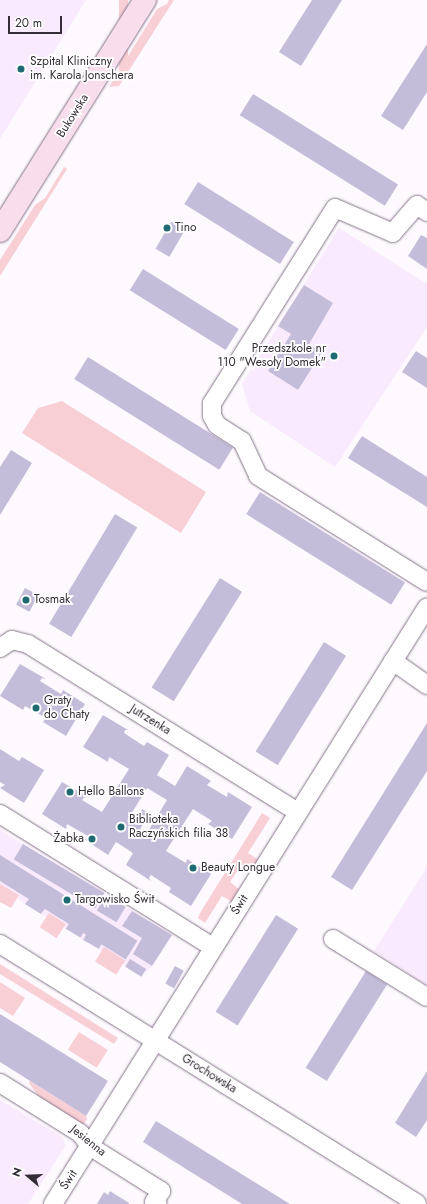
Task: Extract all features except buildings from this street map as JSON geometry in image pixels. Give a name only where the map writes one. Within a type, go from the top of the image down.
[{"type":"main road","name":"Bukowska","points":[[0,231],[145,0]]},
{"type":"street","points":[[427,212],[417,205],[393,233],[335,208],[212,403],[212,416],[218,425],[242,441],[258,476],[427,582]]},
{"type":"street","name":"Świt","points":[[53,1204],[91,1147],[155,1040],[427,607]]},
{"type":"street","name":"Jutrzenka","points":[[0,648],[12,640],[28,644],[298,812]]},
{"type":"street","points":[[393,661],[427,685]]},
{"type":"street","points":[[0,814],[213,947]]},
{"type":"street","points":[[333,939],[427,997]]},
{"type":"street","name":"Grochowska","points":[[0,944],[417,1204]]},
{"type":"street","name":"Jesienna","points":[[0,1082],[80,1133],[91,1147],[161,1191],[154,1202],[158,1204]]},
{"type":"shaded area","name":"Szpital Kliniczny im. Karola Jonschera","points":[[0,0],[86,0],[0,139]]},
{"type":"shaded area","points":[[119,0],[128,0],[128,79],[119,79]]},
{"type":"shaded area","points":[[169,0],[174,0],[119,86],[109,87],[157,9],[167,4]]},
{"type":"shaded area","points":[[64,167],[67,169],[0,276],[0,260],[35,205],[45,198]]},
{"type":"shaded area","name":"Przedszkole nr 110 \"Wesoły Domek\"","points":[[339,228],[427,284],[427,327],[335,467],[250,411],[242,384]]},
{"type":"shaded area","points":[[62,401],[206,492],[181,533],[22,433],[38,408]]},
{"type":"shaded area","points":[[262,813],[270,818],[248,853],[259,860],[252,871],[241,865],[230,882],[240,890],[232,902],[222,896],[205,923],[198,918],[200,913]]},
{"type":"shaded area","name":"Targowisko Świt","points":[[0,830],[172,935],[152,966],[142,976],[25,904],[0,885]]},
{"type":"shaded area","points":[[427,867],[427,985],[374,951]]},
{"type":"shaded area","points":[[0,884],[19,895],[11,908],[0,902]]},
{"type":"shaded area","points":[[49,913],[66,924],[57,938],[40,927]]},
{"type":"shaded area","points":[[104,947],[125,960],[116,975],[95,961]]},
{"type":"shaded area","points":[[0,964],[118,1038],[114,1044],[0,974]]},
{"type":"shaded area","points":[[0,982],[25,998],[13,1016],[0,1008]]},
{"type":"shaded area","points":[[79,1032],[108,1050],[97,1068],[68,1050]]},
{"type":"shaded area","points":[[30,1081],[86,1116],[87,1119],[83,1125],[40,1098],[29,1083]]},
{"type":"shaded area","points":[[0,1100],[61,1136],[66,1145],[28,1204],[0,1204]]},
{"type":"place","name":"Szpital Kliniczny im. Karola Jonschera","points":[[21,69]]},
{"type":"place","name":"Tino","points":[[167,228]]},
{"type":"place","name":"Przedszkole nr 110 \"Wesoły Domek\"","points":[[334,356]]},
{"type":"place","name":"Tosmak","points":[[26,600]]},
{"type":"place","name":"Graty do Chaty","points":[[36,708]]},
{"type":"place","name":"Hello Ballons","points":[[70,792]]},
{"type":"place","name":"Biblioteka Raczyńskich filia 38","points":[[121,827]]},
{"type":"place","name":"Żabka","points":[[92,839]]},
{"type":"place","name":"Beauty Longue","points":[[193,868]]},
{"type":"place","name":"Targowisko Świt","points":[[67,900]]}]
